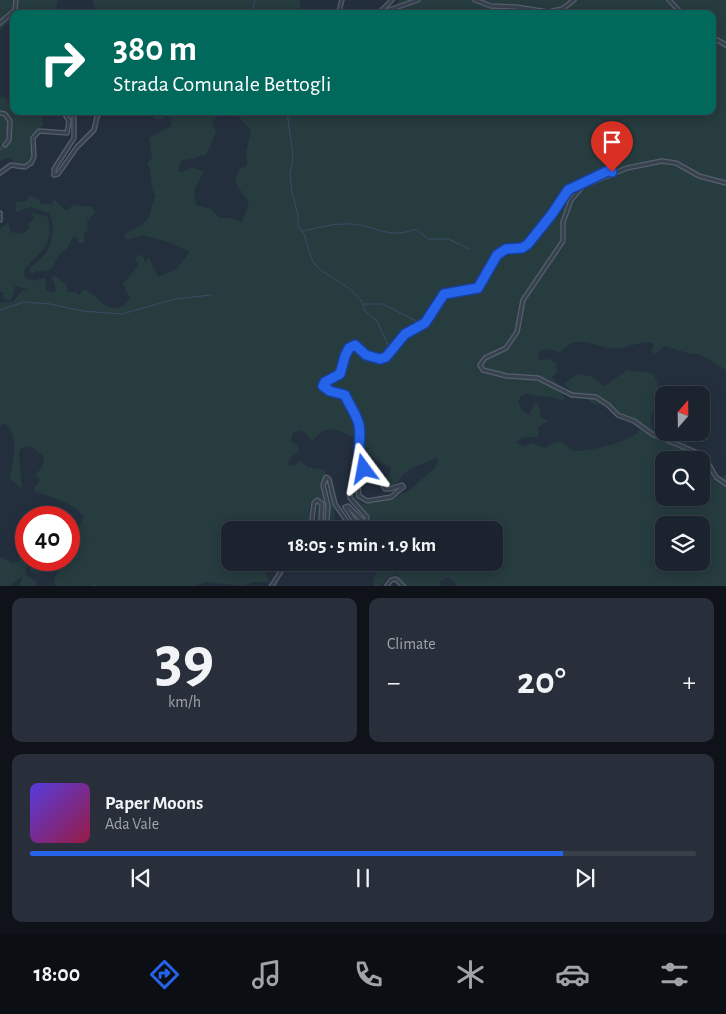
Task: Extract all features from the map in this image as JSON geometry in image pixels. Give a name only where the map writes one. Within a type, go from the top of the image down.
[{"type":"street","points":[[381,10],[392,0]]},
{"type":"street","points":[[388,10],[418,0]]},
{"type":"street","points":[[475,0],[491,6],[535,10]]},
{"type":"street","points":[[555,10],[574,0]]},
{"type":"street","points":[[669,0],[678,10]]},
{"type":"street","points":[[0,23],[10,14]]},
{"type":"street","points":[[0,113],[4,114],[10,121],[9,140],[5,144]]},
{"type":"street","points":[[0,173],[11,166],[25,167],[31,163],[34,157],[33,138],[39,131],[66,134],[69,121],[65,115]]},
{"type":"street","points":[[74,115],[74,138],[54,169],[54,175],[58,174],[77,147],[94,130],[98,115]]},
{"type":"street","points":[[726,183],[700,176],[676,163],[662,161],[627,168],[584,186],[573,197],[563,222],[563,242],[523,300],[517,332],[506,348],[483,359],[481,368],[498,375],[538,378],[569,394],[596,397],[618,415],[634,421],[652,434],[698,453],[707,461],[716,477],[726,484]]},
{"type":"street","points":[[367,521],[367,517],[350,498],[350,493],[354,488],[358,487],[359,496],[367,501],[391,497],[403,485],[385,489],[379,476],[364,469],[359,455],[360,427],[358,419],[345,395],[326,390],[323,386],[325,382],[340,374],[345,356],[352,345],[356,345],[362,353],[378,359],[386,357],[405,334],[425,323],[444,294],[478,288],[491,263],[500,252],[522,248],[528,244],[568,190],[610,170],[612,173]]},
{"type":"street","points":[[0,214],[0,220]]},
{"type":"street","points":[[328,521],[328,506],[323,485],[326,477],[330,481],[336,504],[347,521]]},
{"type":"street","points":[[312,521],[315,501],[319,501],[322,504],[322,521]]},
{"type":"street","points":[[354,521],[344,507],[348,506],[364,521]]},
{"type":"street","points":[[271,586],[281,571]]},
{"type":"street","points":[[386,586],[391,580],[396,579],[404,586]]},
{"type":"green space","points":[[0,0],[58,0],[56,6],[58,10],[10,10],[10,23],[0,30]]},
{"type":"green space","points":[[92,0],[300,0],[301,10],[95,10]]},
{"type":"green space","points":[[399,0],[726,0],[726,370],[700,354],[691,354],[664,346],[656,354],[651,351],[654,343],[649,342],[614,349],[586,342],[577,342],[560,352],[548,349],[541,350],[538,355],[539,360],[548,359],[556,363],[557,372],[552,377],[565,398],[563,401],[526,393],[521,396],[518,402],[522,410],[529,415],[535,402],[539,406],[541,417],[548,421],[538,427],[538,437],[523,437],[516,442],[523,447],[531,443],[545,448],[560,442],[573,451],[599,448],[629,438],[641,428],[612,406],[593,404],[582,394],[573,393],[564,384],[577,374],[590,376],[605,386],[627,370],[651,373],[658,386],[655,386],[655,410],[650,419],[653,430],[655,430],[655,441],[687,441],[686,445],[689,451],[655,451],[655,506],[710,506],[710,472],[712,479],[719,479],[726,475],[726,586],[458,586],[448,577],[440,581],[441,586],[405,586],[396,574],[387,578],[381,586],[374,586],[373,579],[378,571],[503,571],[503,521],[372,521],[353,498],[354,490],[357,489],[358,500],[363,504],[385,501],[408,491],[435,468],[438,460],[436,458],[406,472],[394,485],[384,486],[384,480],[390,474],[391,468],[370,456],[361,440],[334,429],[322,431],[312,441],[302,430],[293,433],[291,441],[298,446],[298,452],[289,460],[288,465],[294,466],[301,461],[307,467],[324,470],[336,519],[331,520],[329,509],[320,521],[315,521],[316,496],[311,503],[309,521],[221,521],[221,571],[264,571],[270,582],[253,582],[244,586],[205,582],[196,586],[55,586],[54,579],[58,571],[80,571],[80,525],[84,517],[80,512],[80,506],[71,506],[35,491],[34,488],[40,481],[35,474],[41,469],[44,459],[42,455],[30,446],[21,448],[19,452],[22,489],[10,479],[14,441],[9,428],[4,423],[0,426],[0,303],[13,301],[21,292],[27,289],[15,286],[12,299],[7,300],[2,297],[4,292],[0,292],[0,229],[8,223],[11,232],[22,234],[29,229],[28,224],[34,219],[33,213],[48,217],[50,227],[47,242],[40,253],[24,270],[25,278],[32,281],[45,278],[46,290],[54,293],[56,290],[52,277],[56,276],[66,285],[68,292],[76,292],[79,295],[84,289],[107,306],[118,308],[130,299],[123,284],[138,265],[135,258],[142,254],[145,262],[149,258],[158,277],[176,269],[190,252],[168,242],[142,235],[127,240],[124,235],[145,221],[150,215],[156,196],[152,188],[147,163],[152,158],[149,138],[171,126],[172,119],[167,115],[218,115],[212,122],[216,133],[206,155],[182,160],[178,170],[182,173],[191,167],[204,171],[194,191],[196,205],[211,209],[219,218],[231,218],[242,222],[249,203],[235,182],[239,170],[247,165],[246,152],[251,131],[237,115],[716,115],[716,10],[395,10]]},
{"type":"green space","points":[[3,97],[10,101],[10,115],[41,115],[43,124],[34,137],[33,159],[27,165],[16,165],[13,160],[6,158],[0,161],[0,116],[6,118],[8,128],[7,138],[3,142],[5,146],[10,142],[13,124],[10,116],[0,112],[0,98]]},
{"type":"green space","points":[[153,115],[164,115],[163,119],[155,119]]},
{"type":"green space","points":[[29,196],[37,198],[42,204],[52,204],[54,199],[64,210],[69,210],[72,205],[93,207],[95,212],[87,222],[88,230],[84,234],[84,243],[79,243],[75,236],[73,237],[69,246],[59,256],[54,266],[48,270],[36,271],[33,274],[30,273],[30,268],[47,251],[52,237],[53,226],[48,213],[31,207],[16,212],[16,202],[26,201]]},
{"type":"green space","points":[[0,557],[15,562],[15,571],[26,571],[25,574],[37,582],[35,586],[22,586],[20,584],[22,576],[9,586],[0,586]]},
{"type":"green space","points":[[31,571],[42,571],[38,574]]},
{"type":"waterway","points":[[253,10],[255,0]]},
{"type":"waterway","points":[[288,115],[293,157],[290,174],[292,192],[298,215],[298,226],[304,234],[312,260],[319,269],[350,289],[361,300],[365,311],[377,321],[388,345]]},
{"type":"waterway","points":[[302,231],[344,224],[354,224],[396,233],[416,229],[428,239],[448,239],[470,249]]},
{"type":"waterway","points":[[0,310],[24,302],[50,304],[82,311],[122,314],[175,299],[211,295]]},
{"type":"waterway","points":[[364,304],[383,304],[416,321]]},
{"type":"tunnel","points":[[0,150],[5,145]]},
{"type":"route","points":[[364,469],[359,455],[360,427],[358,419],[344,394],[326,390],[323,386],[325,382],[340,374],[349,348],[352,345],[356,345],[366,355],[380,359],[386,357],[395,349],[405,334],[425,323],[438,300],[444,294],[472,291],[478,288],[482,284],[491,263],[500,252],[506,249],[522,248],[528,244],[568,190],[610,170],[612,172]]}]
